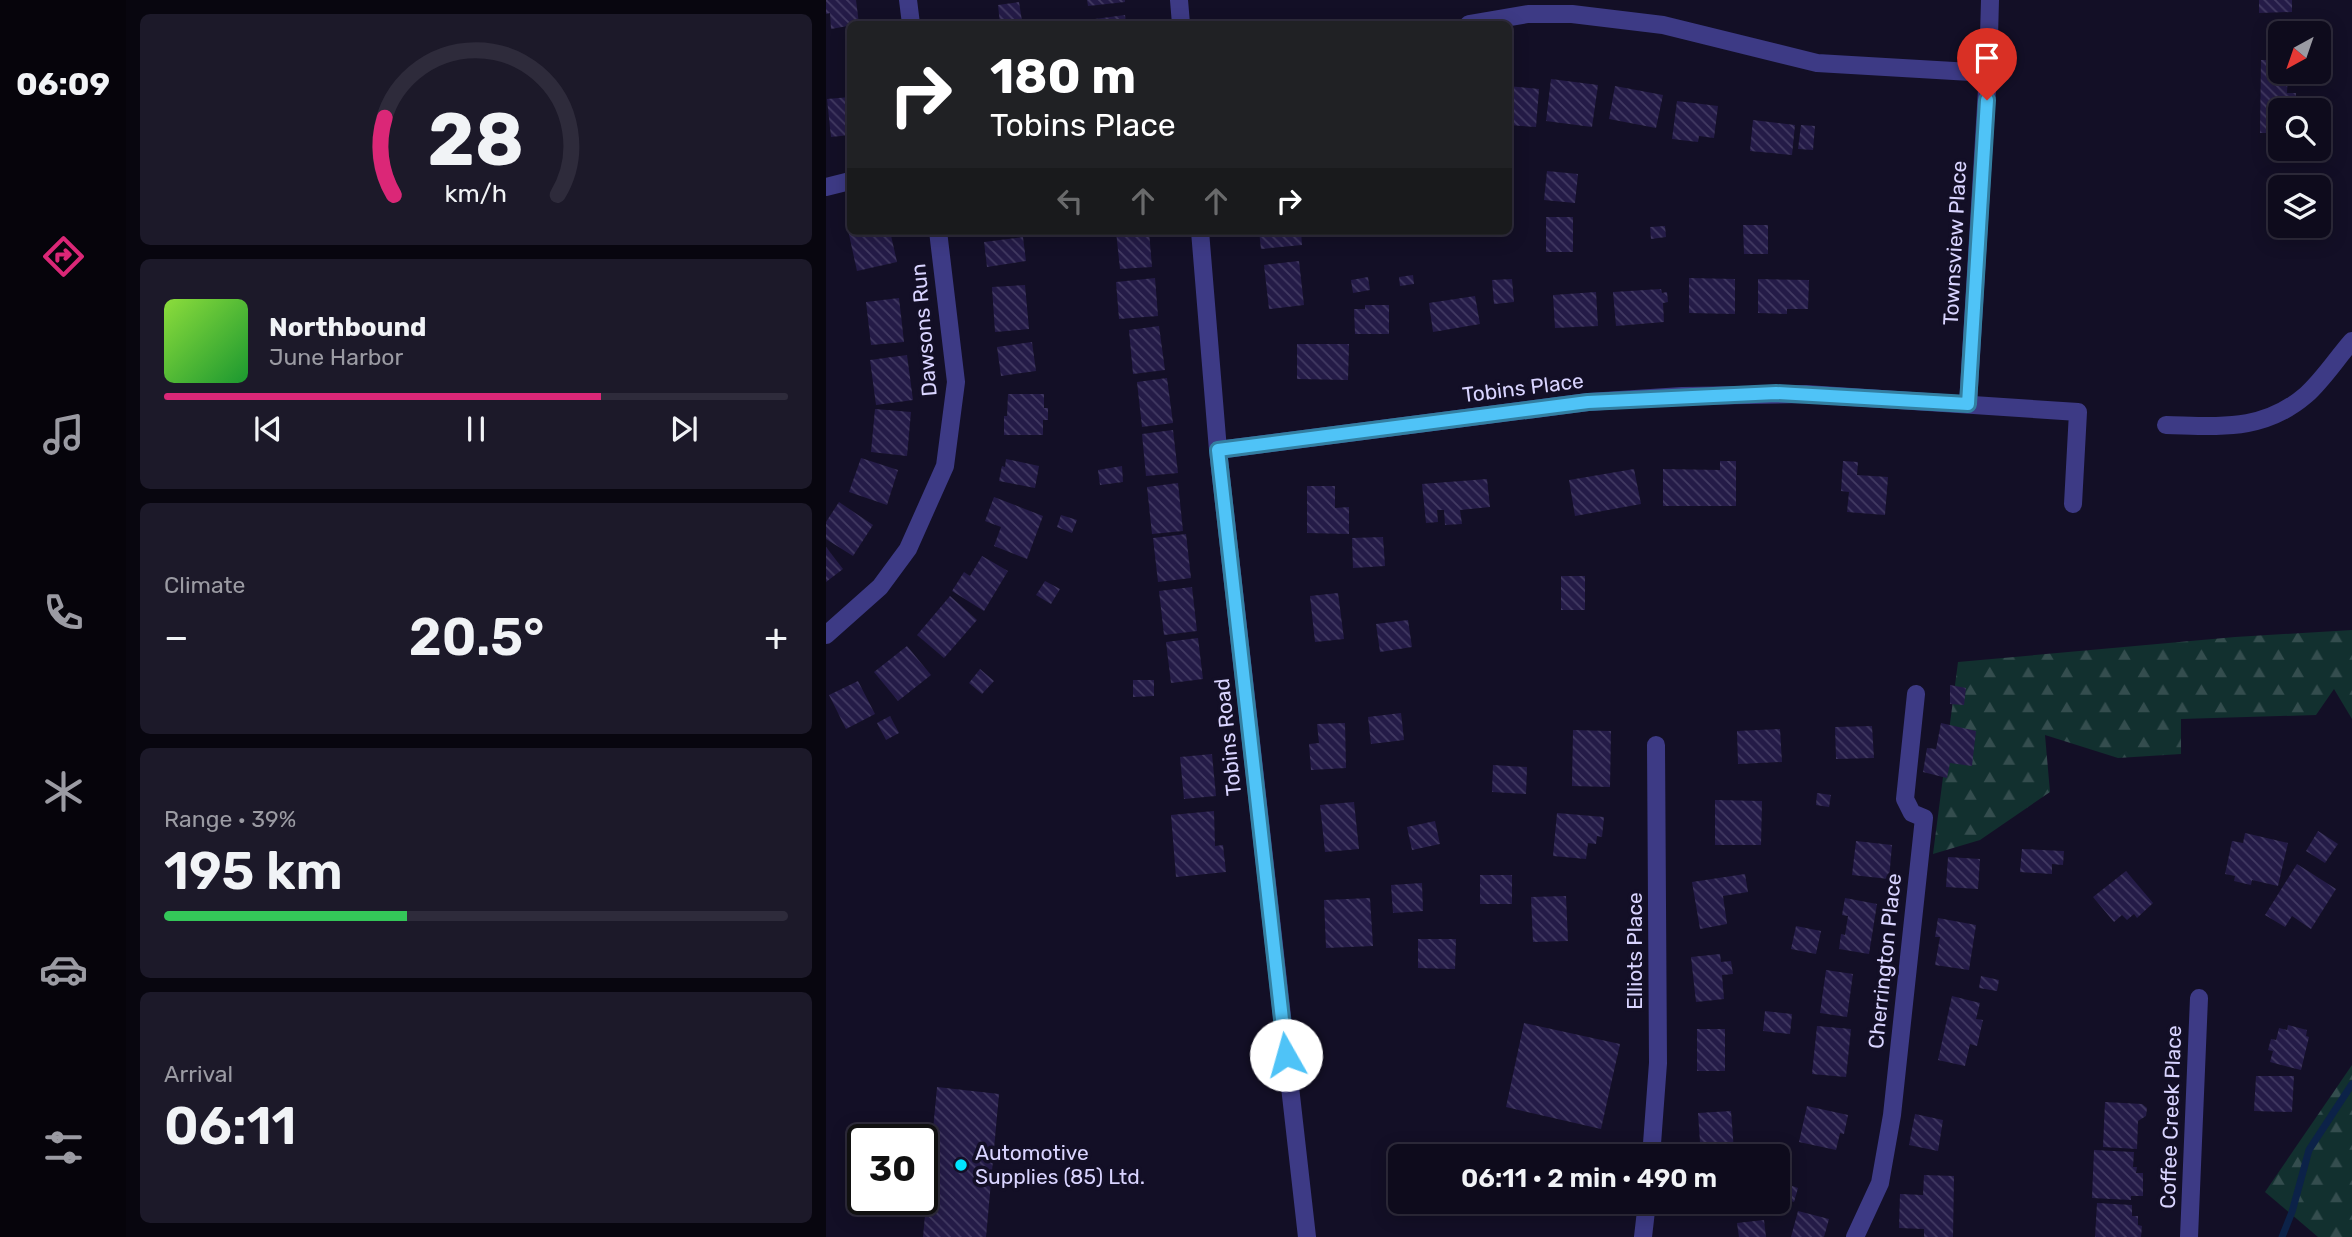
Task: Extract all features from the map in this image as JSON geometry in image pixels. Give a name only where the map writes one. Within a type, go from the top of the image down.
[{"type":"street","points":[[908,0],[911,21]]},
{"type":"street","points":[[1179,0],[1181,21]]},
{"type":"street","name":"Townsview Place","points":[[1968,404],[1990,0]]},
{"type":"street","points":[[1487,21],[1528,14],[1583,15],[1663,26],[1809,61],[1988,73]]},
{"type":"street","points":[[826,187],[847,182]]},
{"type":"street","name":"Dawsons Run","points":[[826,635],[880,587],[908,549],[945,466],[956,382],[938,235]]},
{"type":"street","name":"Tobins Road","points":[[1200,235],[1218,450],[1307,1237]]},
{"type":"street","points":[[2166,425],[2228,427],[2273,418],[2306,394],[2352,341]]},
{"type":"street","name":"Tobins Place","points":[[1218,450],[1588,402],[1776,393],[1968,404],[2078,412],[2073,505]]},
{"type":"street","name":"Cherrington Place","points":[[1855,1237],[1880,1183],[1892,1115],[1924,818],[1912,813],[1905,799],[1916,694]]},
{"type":"street","name":"Elliots Place","points":[[1652,1144],[1658,1063],[1656,745]]},
{"type":"street","name":"Coffee Creek Place","points":[[2189,1237],[2199,998]]},
{"type":"street","points":[[1643,1237],[1646,1214]]},
{"type":"green space","points":[[2352,630],[2352,719],[2334,689],[2316,715],[2181,719],[2181,754],[2118,758],[2045,735],[2050,792],[1980,840],[1933,854],[1958,662],[2235,637]]},
{"type":"green space","points":[[2352,1065],[2352,1237],[2318,1237],[2265,1192]]},
{"type":"building","points":[[826,0],[856,0],[859,21],[847,21],[847,26],[831,29],[830,13],[826,14]]},
{"type":"building","points":[[1087,0],[1125,0],[1125,2],[1088,6]]},
{"type":"building","points":[[2259,0],[2292,0],[2292,12],[2259,13]]},
{"type":"building","points":[[1019,2],[1022,21],[1000,21],[998,5]]},
{"type":"building","points":[[1125,15],[1126,21],[1095,21]]},
{"type":"building","points":[[2261,60],[2268,60],[2268,84],[2287,84],[2287,93],[2296,93],[2296,98],[2268,98],[2268,133],[2260,133]]},
{"type":"building","points":[[1551,79],[1598,85],[1592,127],[1546,121]]},
{"type":"building","points":[[1512,86],[1539,89],[1536,127],[1512,125]]},
{"type":"building","points":[[1615,86],[1663,95],[1656,128],[1609,119]]},
{"type":"building","points":[[847,97],[847,135],[831,137],[827,99]]},
{"type":"building","points":[[1677,101],[1718,106],[1714,138],[1699,136],[1698,142],[1672,139]]},
{"type":"building","points":[[1753,120],[1795,125],[1792,155],[1750,151]]},
{"type":"building","points":[[1801,125],[1815,126],[1813,150],[1798,149]]},
{"type":"building","points":[[1547,171],[1578,174],[1575,203],[1544,200]]},
{"type":"building","points":[[1546,217],[1573,217],[1573,252],[1546,252]]},
{"type":"building","points":[[1743,225],[1768,225],[1768,254],[1744,254]]},
{"type":"building","points":[[1665,226],[1666,237],[1651,239],[1650,227]]},
{"type":"building","points":[[849,235],[891,235],[897,262],[857,271]]},
{"type":"building","points":[[1116,235],[1149,235],[1152,267],[1120,269]]},
{"type":"building","points":[[1259,235],[1301,235],[1302,245],[1261,249]]},
{"type":"building","points":[[1023,237],[1026,261],[987,267],[984,242]]},
{"type":"building","points":[[1299,261],[1304,305],[1269,309],[1264,265]]},
{"type":"building","points":[[1413,275],[1414,284],[1400,286],[1399,277]]},
{"type":"building","points":[[1368,277],[1370,290],[1353,293],[1351,280]]},
{"type":"building","points":[[1155,278],[1158,316],[1119,319],[1116,282]]},
{"type":"building","points":[[1689,278],[1735,279],[1735,314],[1689,313]]},
{"type":"building","points":[[1512,279],[1514,302],[1494,304],[1492,280]]},
{"type":"building","points":[[1758,279],[1809,280],[1808,309],[1787,309],[1787,314],[1758,313]]},
{"type":"building","points":[[1025,285],[1029,329],[995,332],[992,287]]},
{"type":"building","points":[[1661,289],[1662,293],[1667,292],[1668,302],[1663,303],[1664,322],[1616,326],[1613,292]]},
{"type":"building","points":[[1596,292],[1598,326],[1555,328],[1553,295]]},
{"type":"building","points":[[1475,296],[1480,324],[1433,332],[1429,303]]},
{"type":"building","points":[[899,298],[904,342],[871,345],[866,302]]},
{"type":"building","points":[[1365,305],[1389,305],[1389,334],[1355,334],[1354,309],[1365,309]]},
{"type":"building","points":[[1159,326],[1165,370],[1133,374],[1129,330]]},
{"type":"building","points":[[1032,342],[1036,371],[1001,376],[997,347]]},
{"type":"building","points":[[1297,344],[1349,344],[1348,380],[1297,379]]},
{"type":"building","points":[[907,355],[913,400],[876,405],[870,360]]},
{"type":"building","points":[[1167,378],[1173,423],[1142,427],[1137,382]]},
{"type":"building","points":[[1008,394],[1044,394],[1044,408],[1048,408],[1048,420],[1043,420],[1043,435],[1004,435]]},
{"type":"building","points":[[875,409],[911,412],[907,456],[871,452]]},
{"type":"building","points":[[1173,430],[1178,473],[1146,476],[1142,434]]},
{"type":"building","points":[[861,458],[898,470],[887,505],[849,492]]},
{"type":"building","points":[[1006,459],[1039,466],[1035,488],[999,481]]},
{"type":"building","points":[[1720,461],[1736,461],[1736,506],[1663,506],[1663,469],[1720,470]]},
{"type":"building","points":[[1843,461],[1858,462],[1857,475],[1888,477],[1885,515],[1847,512],[1849,492],[1841,491]]},
{"type":"building","points":[[1122,466],[1123,482],[1100,485],[1098,470]]},
{"type":"building","points":[[1634,469],[1641,504],[1575,516],[1569,480]]},
{"type":"building","points":[[1487,479],[1490,507],[1460,510],[1462,524],[1445,525],[1444,510],[1437,510],[1438,522],[1426,523],[1422,484]]},
{"type":"building","points":[[1178,483],[1183,531],[1152,534],[1147,487]]},
{"type":"building","points":[[1307,486],[1335,486],[1335,508],[1349,507],[1349,534],[1307,533]]},
{"type":"building","points":[[994,497],[1043,516],[1027,559],[994,546],[1001,527],[985,521]]},
{"type":"building","points":[[839,502],[873,525],[853,556],[826,539],[826,522]]},
{"type":"building","points":[[1061,515],[1077,520],[1072,533],[1057,527]]},
{"type":"building","points":[[1186,534],[1191,578],[1158,582],[1153,538]]},
{"type":"building","points":[[1383,537],[1385,566],[1353,568],[1352,538]]},
{"type":"building","points":[[826,547],[843,569],[826,582]]},
{"type":"building","points":[[982,556],[1008,571],[984,611],[952,591],[964,572],[970,576]]},
{"type":"building","points":[[1561,576],[1585,576],[1585,610],[1561,610]]},
{"type":"building","points":[[1045,581],[1060,589],[1051,604],[1036,595]]},
{"type":"building","points":[[1192,587],[1197,631],[1164,635],[1159,591]]},
{"type":"building","points":[[1338,593],[1344,639],[1315,642],[1310,596]]},
{"type":"building","points":[[950,596],[977,620],[944,658],[917,635]]},
{"type":"building","points":[[1408,620],[1412,647],[1380,652],[1376,624]]},
{"type":"building","points":[[1198,638],[1203,679],[1171,683],[1166,642]]},
{"type":"building","points":[[907,646],[931,675],[898,701],[874,672]]},
{"type":"building","points":[[980,669],[994,681],[982,694],[969,683]]},
{"type":"building","points":[[1133,680],[1154,680],[1154,696],[1133,697]]},
{"type":"building","points":[[858,681],[875,714],[846,729],[829,695]]},
{"type":"building","points":[[1950,685],[1966,688],[1964,705],[1950,704]]},
{"type":"building","points":[[1401,713],[1404,740],[1371,744],[1368,717]]},
{"type":"building","points":[[890,716],[899,733],[886,740],[877,723]]},
{"type":"building","points":[[1345,723],[1346,768],[1311,770],[1309,744],[1319,743],[1317,724]]},
{"type":"building","points":[[1941,723],[1976,731],[1972,766],[1950,763],[1947,778],[1923,772],[1927,748],[1936,749]]},
{"type":"building","points":[[1872,726],[1874,758],[1836,759],[1835,727]]},
{"type":"building","points":[[1780,729],[1782,762],[1738,764],[1737,731]]},
{"type":"building","points":[[1573,730],[1611,731],[1610,787],[1572,786]]},
{"type":"building","points":[[1212,754],[1216,796],[1184,799],[1180,757]]},
{"type":"building","points":[[1493,765],[1527,767],[1526,794],[1492,792]]},
{"type":"building","points":[[1817,793],[1831,795],[1829,807],[1816,805]]},
{"type":"building","points":[[1715,800],[1762,801],[1761,845],[1715,845]]},
{"type":"building","points":[[1354,802],[1359,849],[1325,852],[1320,805]]},
{"type":"building","points":[[1214,811],[1215,846],[1223,845],[1226,872],[1176,877],[1171,815]]},
{"type":"building","points":[[1557,813],[1604,817],[1602,837],[1597,836],[1596,844],[1588,843],[1586,859],[1553,856]]},
{"type":"building","points":[[1435,821],[1440,844],[1412,850],[1407,827]]},
{"type":"building","points":[[2318,831],[2338,844],[2325,863],[2306,851]]},
{"type":"building","points":[[2245,833],[2288,843],[2278,886],[2252,880],[2251,885],[2234,881],[2235,876],[2225,874],[2232,841],[2243,843]]},
{"type":"building","points":[[1856,841],[1892,845],[1889,879],[1852,875]]},
{"type":"building","points":[[2022,849],[2064,851],[2063,865],[2052,864],[2052,874],[2020,872]]},
{"type":"building","points":[[1948,857],[1980,859],[1978,889],[1946,887]]},
{"type":"building","points":[[2297,864],[2336,889],[2311,929],[2292,916],[2285,927],[2265,915]]},
{"type":"building","points":[[2126,871],[2153,903],[2137,918],[2134,914],[2127,920],[2122,915],[2114,922],[2093,897]]},
{"type":"building","points":[[1745,874],[1748,892],[1723,896],[1727,924],[1700,929],[1692,882]]},
{"type":"building","points":[[1480,875],[1512,875],[1512,904],[1480,904]]},
{"type":"building","points":[[1422,883],[1423,911],[1393,913],[1391,885]]},
{"type":"building","points":[[1566,896],[1568,941],[1533,942],[1531,897]]},
{"type":"building","points":[[1370,898],[1373,946],[1326,948],[1324,900]]},
{"type":"building","points":[[1845,898],[1877,904],[1869,954],[1839,949],[1841,934],[1845,935],[1848,916],[1842,915]]},
{"type":"building","points":[[1938,918],[1976,925],[1969,970],[1935,965],[1940,937],[1935,937]]},
{"type":"building","points":[[1796,926],[1821,931],[1816,954],[1791,949]]},
{"type":"building","points":[[1418,939],[1456,939],[1455,969],[1418,968]]},
{"type":"building","points":[[1720,954],[1721,962],[1731,961],[1733,974],[1722,975],[1724,999],[1696,1002],[1691,957]]},
{"type":"building","points":[[1826,970],[1853,974],[1847,1017],[1820,1013]]},
{"type":"building","points":[[1981,976],[1999,980],[1997,991],[1979,988]]},
{"type":"building","points":[[1952,996],[1980,1003],[1976,1019],[1983,1020],[1977,1046],[1970,1044],[1965,1066],[1938,1060]]},
{"type":"building","points":[[1765,1011],[1792,1014],[1790,1034],[1763,1031]]},
{"type":"building","points":[[1524,1023],[1620,1044],[1601,1129],[1506,1107]]},
{"type":"building","points":[[2288,1025],[2307,1030],[2306,1036],[2309,1037],[2301,1070],[2270,1062],[2273,1051],[2268,1050],[2271,1039],[2276,1040],[2279,1028],[2287,1030]]},
{"type":"building","points":[[1817,1026],[1851,1029],[1846,1077],[1812,1074]]},
{"type":"building","points":[[1697,1029],[1725,1029],[1725,1071],[1697,1071]]},
{"type":"building","points":[[2256,1076],[2294,1076],[2292,1112],[2254,1111]]},
{"type":"building","name":"Automotive Supplies (85) Ltd.","points":[[937,1087],[999,1094],[986,1237],[923,1237],[925,1215],[938,1215],[938,1124],[934,1124]]},
{"type":"building","points":[[2105,1102],[2142,1104],[2147,1108],[2146,1116],[2138,1121],[2137,1149],[2103,1147]]},
{"type":"building","points":[[1807,1106],[1848,1115],[1844,1134],[1840,1133],[1836,1150],[1799,1142]]},
{"type":"building","points":[[1731,1111],[1733,1144],[1700,1144],[1698,1113]]},
{"type":"building","points":[[1915,1114],[1943,1120],[1938,1151],[1909,1145]]},
{"type":"building","points":[[2094,1150],[2134,1152],[2133,1167],[2137,1167],[2136,1173],[2143,1173],[2143,1196],[2131,1196],[2131,1200],[2092,1198]]},
{"type":"building","points":[[1924,1175],[1954,1176],[1953,1237],[1924,1237],[1924,1229],[1899,1228],[1900,1194],[1923,1195]]},
{"type":"building","points":[[1790,1185],[1798,1188],[1794,1202],[1790,1201]]},
{"type":"building","points":[[2097,1203],[2132,1205],[2132,1216],[2138,1216],[2138,1225],[2142,1226],[2141,1237],[2095,1237]]},
{"type":"building","points":[[1798,1211],[1829,1219],[1824,1237],[1791,1237]]},
{"type":"building","points":[[1764,1220],[1766,1237],[1739,1237],[1737,1223]]},
{"type":"waterway","points":[[2282,1237],[2292,1212],[2309,1150],[2352,1084]]},
{"type":"place","name":"Automotive Supplies (85) Ltd.","points":[[961,1165]]},
{"type":"route","points":[[1286,1055],[1218,450],[1588,402],[1682,396],[1776,393],[1968,404],[1987,100]]}]
